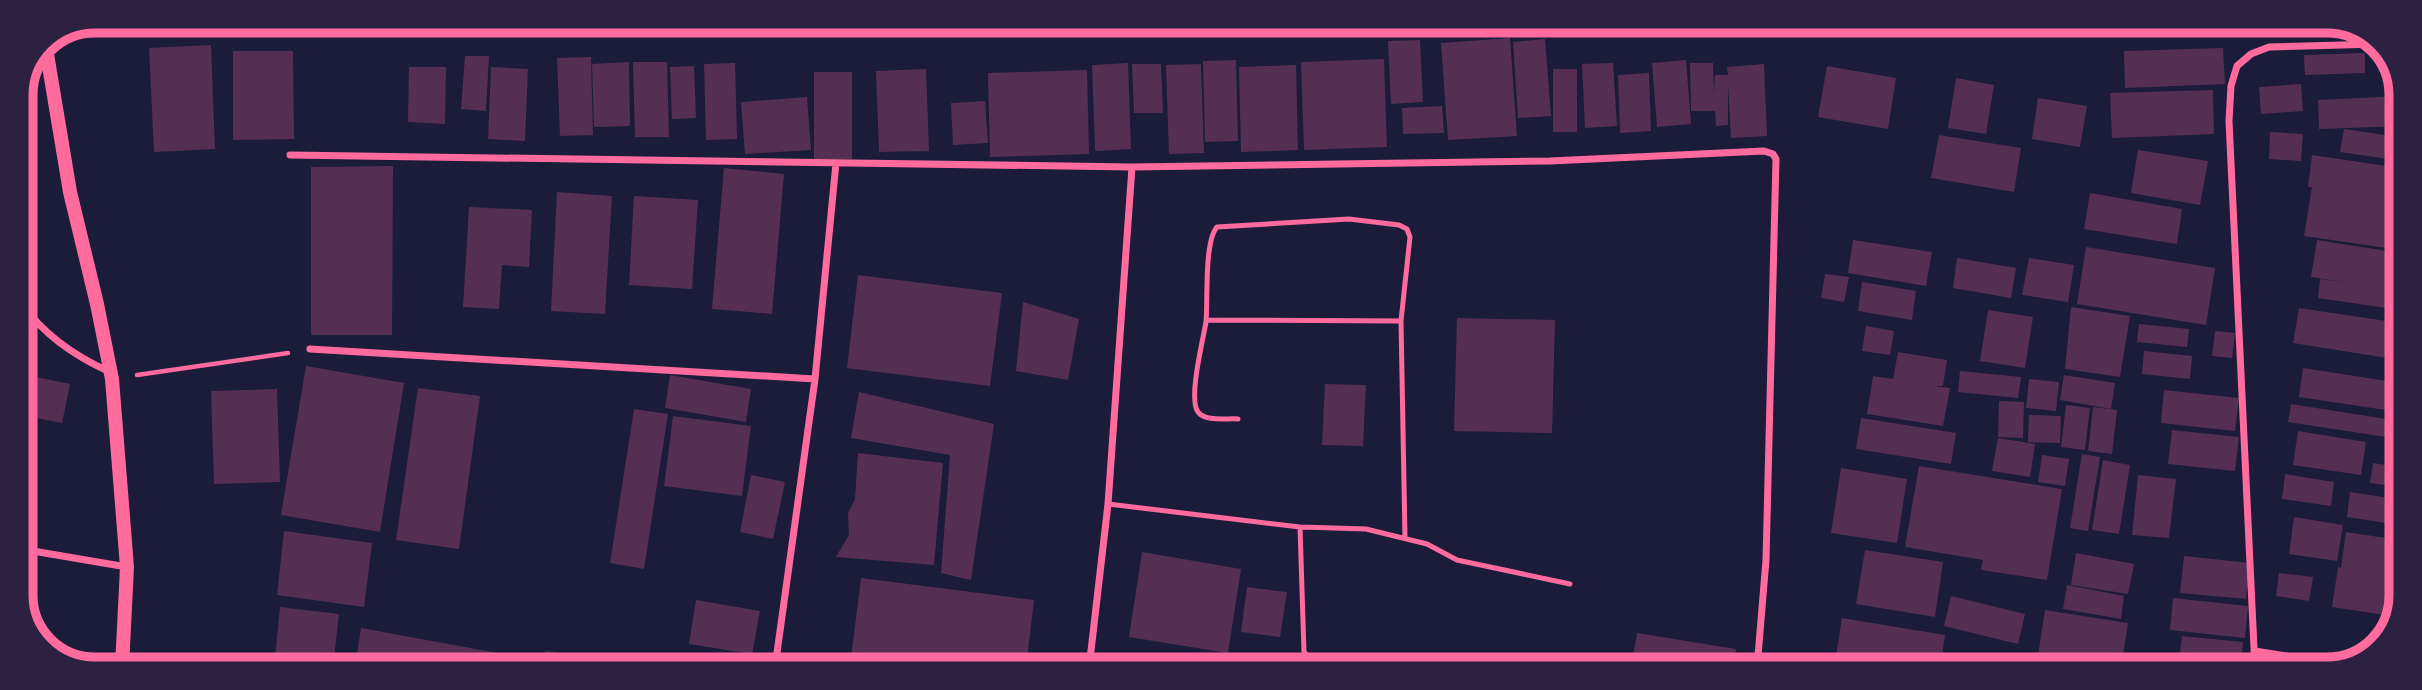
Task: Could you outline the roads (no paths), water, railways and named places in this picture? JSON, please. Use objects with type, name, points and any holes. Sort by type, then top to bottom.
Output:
[{"type":"main road","points":[[48,57],[70,192],[111,375],[127,567],[122,657]]},
{"type":"street","points":[[2255,657],[2229,121],[2231,86],[2237,66],[2251,54],[2269,47],[2362,44]]},
{"type":"street","points":[[290,155],[1132,167],[1550,161],[1765,151],[1773,154],[1776,159],[1766,559],[1758,657]]},
{"type":"street","points":[[776,657],[815,379],[836,163]]},
{"type":"street","points":[[1090,657],[1108,504],[1132,167]]},
{"type":"street","points":[[33,320],[66,349],[111,375]]},
{"type":"street","points":[[310,349],[815,379]]},
{"type":"street","points":[[33,551],[127,567]]},
{"type":"lane","points":[[1238,419],[1204,418],[1196,410],[1194,397],[1206,320],[1210,246],[1217,227],[1349,219],[1399,225],[1406,229],[1410,237],[1401,321],[1405,538]]},
{"type":"lane","points":[[1206,320],[1401,321]]},
{"type":"lane","points":[[1108,504],[1300,527],[1366,529],[1427,544],[1457,560],[1570,584]]},
{"type":"lane","points":[[1300,527],[1304,652],[1310,657]]},
{"type":"lane","points":[[2255,649],[2301,657]]}]
